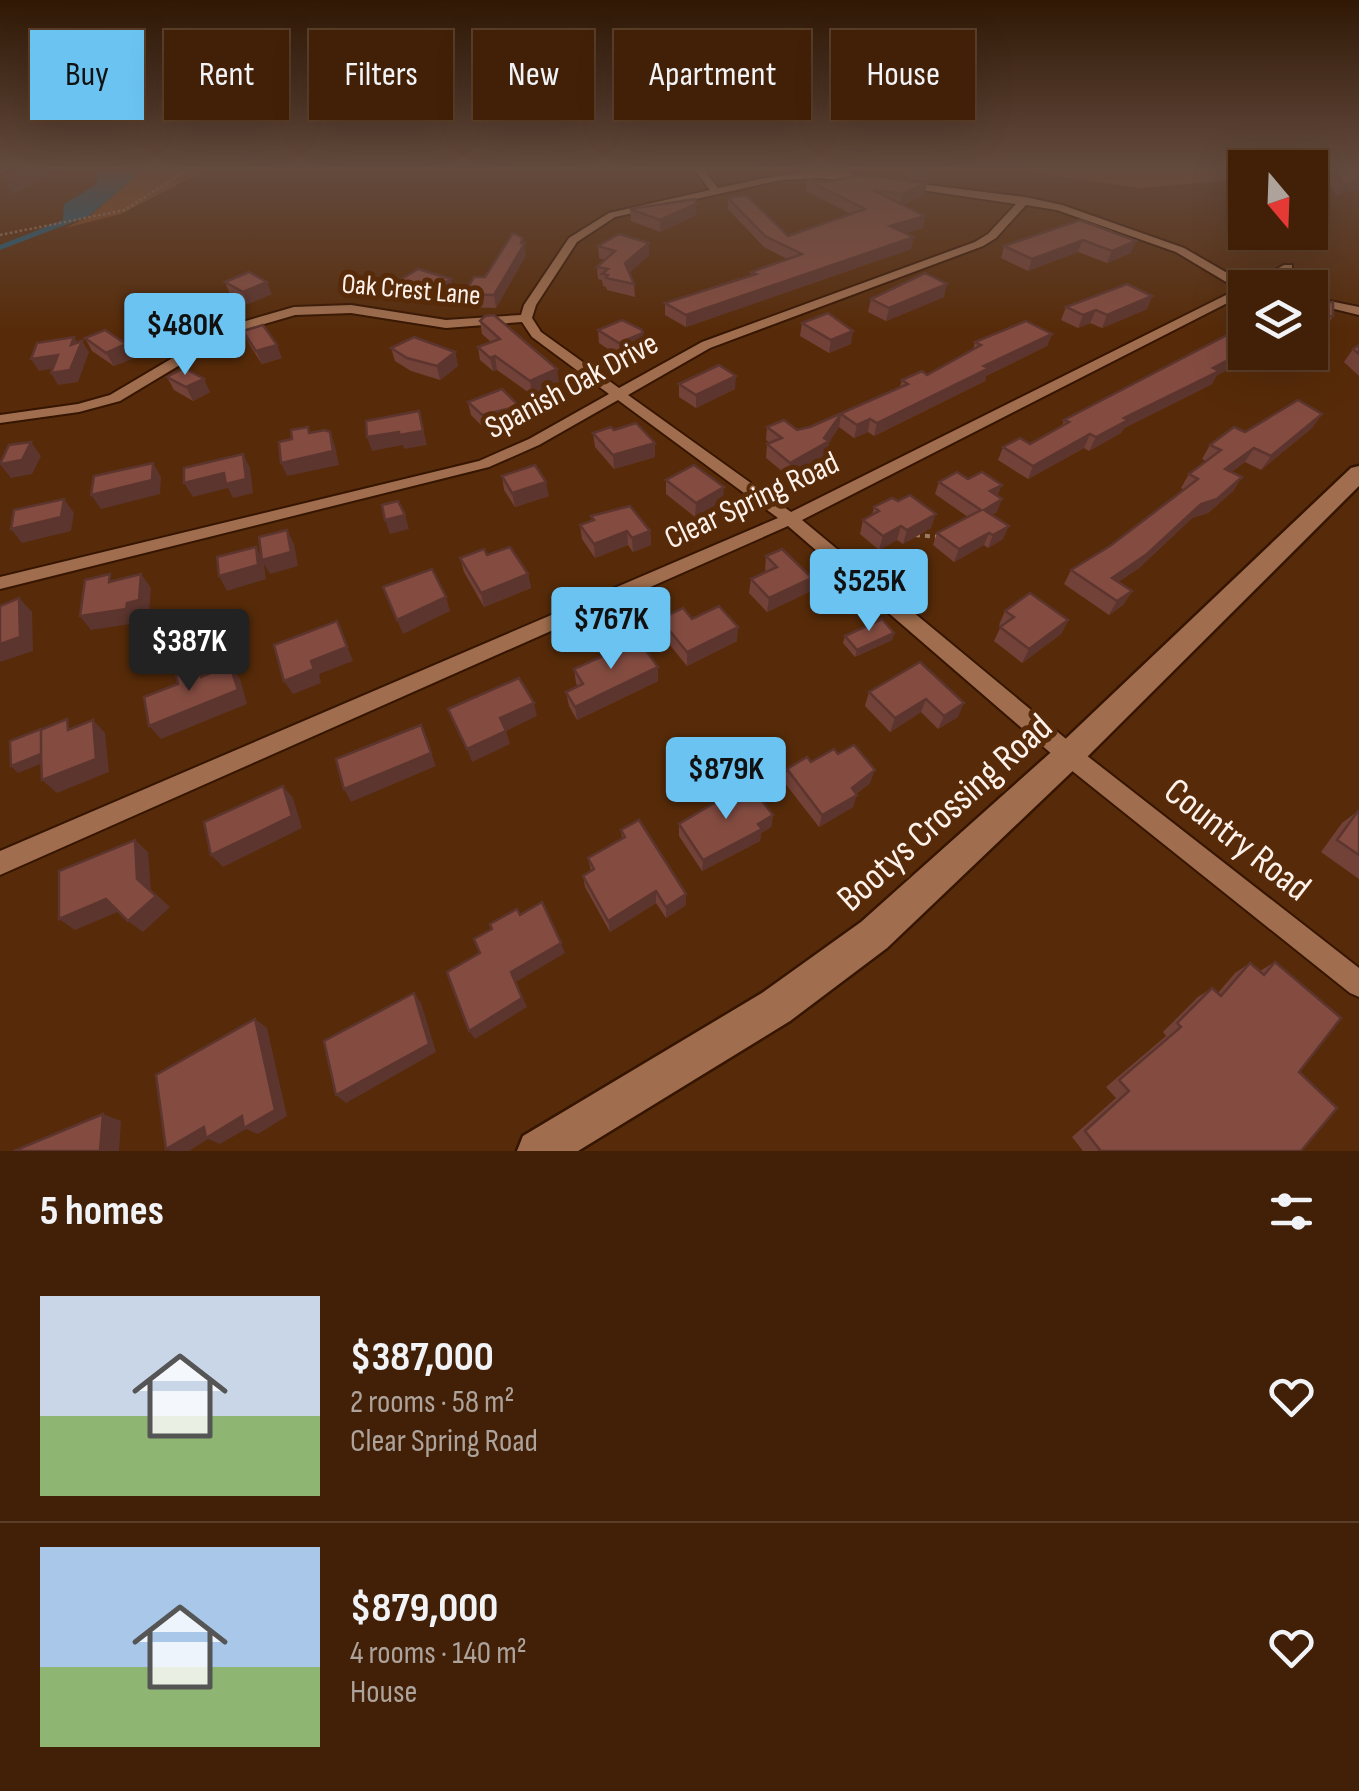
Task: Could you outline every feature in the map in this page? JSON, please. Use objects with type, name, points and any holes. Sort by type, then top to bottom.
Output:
[{"type":"street","name":"Oak Crest Lane","points":[[0,419],[80,408],[115,398],[229,330],[294,311],[352,309],[446,324],[526,318],[530,305],[573,240],[596,224]]},
{"type":"street","name":"Spanish Oak Drive","points":[[0,583],[484,464],[534,442],[742,330],[978,244],[1003,224]]},
{"type":"street","name":"Oak Crest Lane","points":[[1101,224],[1160,242],[1228,276]]},
{"type":"street","name":"Clear Spring Road","points":[[1283,270],[1288,267]]},
{"type":"street","name":"Clear Spring Road","points":[[0,863],[790,519],[1228,300]]},
{"type":"street","points":[[1328,304],[1359,311]]},
{"type":"street","name":"Country Road","points":[[526,318],[536,334],[790,519],[1069,755],[1359,984]]},
{"type":"street","name":"Bootys Crossing Road","points":[[538,1151],[776,1007],[859,946],[1069,755],[1359,474]]},
{"type":"path","points":[[0,234],[65,224]]},
{"type":"path","points":[[907,534],[944,540]]},
{"type":"water","points":[[54,224],[69,224],[0,250],[0,245]]},
{"type":"building","points":[[753,224],[775,224],[788,236],[823,224],[898,224],[890,226],[914,237],[686,315],[665,303],[756,274],[751,272],[802,254],[765,236]]},
{"type":"building","points":[[1069,224],[1090,224],[1136,241],[1112,251],[1083,240],[1032,259],[1004,246]]},
{"type":"building","points":[[513,233],[525,243],[494,295],[464,294],[474,277],[485,277]]},
{"type":"building","points":[[619,234],[649,243],[625,263],[634,284],[606,278],[608,275],[602,274],[608,269],[597,267],[615,251],[598,246]]},
{"type":"building","points":[[418,269],[451,279],[431,291],[397,282]]},
{"type":"building","points":[[249,272],[267,282],[243,292],[225,282]]},
{"type":"building","points":[[925,273],[947,284],[889,308],[871,299]]},
{"type":"building","points":[[1127,284],[1152,296],[1107,315],[1096,310],[1083,315],[1066,307]]},
{"type":"building","points":[[1328,302],[1333,302],[1333,316],[1328,316]]},
{"type":"building","points":[[828,313],[853,331],[831,340],[802,323]]},
{"type":"building","points":[[494,315],[557,369],[530,381],[495,356],[490,358],[478,347],[500,339],[480,321]]},
{"type":"building","points":[[622,320],[643,333],[619,343],[598,330]]},
{"type":"building","points":[[1026,321],[1052,334],[877,423],[870,419],[857,425],[841,414],[824,438],[829,441],[790,463],[767,444],[782,438],[767,427],[784,420],[797,430],[810,427],[908,384],[902,380],[922,371],[927,375],[981,345],[975,342]]},
{"type":"building","points":[[263,325],[277,345],[256,351],[243,331]]},
{"type":"building","points":[[105,330],[126,344],[106,353],[85,338]]},
{"type":"building","points":[[1228,335],[1228,360],[1213,368],[1219,371],[1124,418],[1128,420],[1096,437],[1090,434],[1033,466],[1003,447],[1020,438],[1030,444],[1069,422],[1064,420]]},
{"type":"building","points":[[74,337],[71,345],[82,341],[70,370],[51,373],[58,355],[31,359],[37,343]]},
{"type":"building","points":[[414,337],[455,352],[437,366],[407,358],[391,348]]},
{"type":"building","points":[[719,365],[736,376],[696,395],[679,384]]},
{"type":"building","points":[[184,368],[204,379],[186,387],[167,377]]},
{"type":"building","points":[[502,389],[519,406],[482,415],[468,402]]},
{"type":"building","points":[[1298,400],[1322,414],[1271,456],[1254,448],[1225,469],[1242,477],[1217,499],[1201,504],[1147,554],[1112,578],[1132,591],[1117,601],[1071,570],[1110,546],[1198,479],[1189,474],[1221,450],[1210,445],[1234,427],[1245,432]]},
{"type":"building","points":[[419,411],[423,431],[367,437],[366,421]]},
{"type":"building","points":[[636,423],[655,443],[613,455],[593,433],[611,427],[614,430]]},
{"type":"building","points":[[308,427],[309,433],[330,432],[333,451],[281,463],[279,442],[292,439],[291,430]]},
{"type":"building","points":[[31,442],[22,460],[0,464],[9,445]]},
{"type":"building","points":[[243,454],[246,479],[226,484],[224,473],[184,483],[184,468]]},
{"type":"building","points":[[153,463],[152,480],[91,495],[94,476]]},
{"type":"building","points":[[535,465],[546,482],[512,493],[502,476]]},
{"type":"building","points":[[694,465],[724,487],[696,503],[666,480]]},
{"type":"building","points":[[957,472],[968,479],[982,472],[1002,485],[990,491],[1002,499],[984,510],[1009,526],[959,549],[937,533],[981,510],[939,482]]},
{"type":"building","points":[[910,495],[936,514],[907,530],[901,526],[883,536],[863,520],[879,511],[874,507]]},
{"type":"building","points":[[64,499],[61,517],[11,529],[14,510]]},
{"type":"building","points":[[398,501],[405,515],[385,520],[382,505]]},
{"type":"building","points":[[630,506],[650,531],[632,538],[627,531],[594,544],[580,525],[594,520],[591,516]]},
{"type":"building","points":[[287,530],[291,552],[262,560],[259,537]]},
{"type":"building","points":[[256,547],[258,565],[219,576],[217,557]]},
{"type":"building","points":[[510,547],[528,574],[481,593],[460,558],[484,549],[487,555]]},
{"type":"building","points":[[782,549],[812,578],[769,598],[751,579],[777,567],[766,556]]},
{"type":"building","points":[[432,569],[446,597],[397,620],[383,587]]},
{"type":"building","points":[[110,574],[109,582],[141,574],[139,600],[127,603],[126,609],[80,616],[85,580]]},
{"type":"building","points":[[1030,593],[1068,620],[1029,649],[1000,627],[1014,617],[1005,611]]},
{"type":"building","points":[[19,598],[20,637],[0,644],[0,606]]},
{"type":"building","points":[[719,606],[738,627],[687,652],[660,619],[683,608],[692,619]]},
{"type":"building","points":[[882,619],[894,633],[857,650],[845,636]]},
{"type":"building","points":[[337,621],[347,647],[311,661],[314,669],[284,681],[274,645]]},
{"type":"building","points":[[638,640],[658,667],[575,707],[566,692],[583,684],[574,669]]},
{"type":"building","points":[[920,662],[964,703],[944,716],[926,699],[895,718],[869,692]]},
{"type":"building","points":[[230,665],[238,690],[149,726],[144,697],[178,684],[176,676],[199,667],[201,677]]},
{"type":"building","points":[[519,678],[534,703],[500,718],[506,731],[467,749],[448,709]]},
{"type":"building","points":[[67,719],[68,730],[93,720],[96,759],[42,780],[40,730]]},
{"type":"building","points":[[421,725],[431,753],[344,789],[336,759]]},
{"type":"building","points":[[41,729],[41,754],[11,766],[10,741]]},
{"type":"building","points":[[854,745],[875,770],[852,788],[857,795],[822,815],[787,769],[807,757],[811,762],[834,749],[838,754]]},
{"type":"building","points":[[748,783],[773,815],[758,824],[762,829],[703,860],[679,824]]},
{"type":"building","points":[[283,786],[292,816],[211,855],[204,822]]},
{"type":"building","points":[[1359,811],[1359,855],[1337,840]]},
{"type":"building","points":[[639,820],[686,894],[666,907],[656,891],[608,921],[583,876],[594,869],[588,858],[625,837],[621,830]]},
{"type":"building","points":[[135,840],[137,879],[156,896],[128,921],[106,899],[59,919],[59,871]]},
{"type":"building","points":[[542,902],[561,943],[511,972],[522,998],[469,1031],[447,972],[480,953],[474,939],[492,929],[490,924],[517,909],[520,915]]},
{"type":"building","points":[[1275,962],[1341,1018],[1299,1072],[1337,1108],[1301,1151],[1098,1151],[1085,1131],[1129,1091],[1119,1080],[1181,1027],[1177,1023],[1212,988],[1221,996],[1250,963],[1264,975]]},
{"type":"building","points":[[414,993],[429,1044],[336,1095],[324,1041]]},
{"type":"building","points":[[255,1019],[275,1110],[244,1128],[242,1116],[206,1138],[204,1127],[166,1149],[156,1075]]},
{"type":"building","points":[[103,1114],[100,1151],[14,1151]]}]
